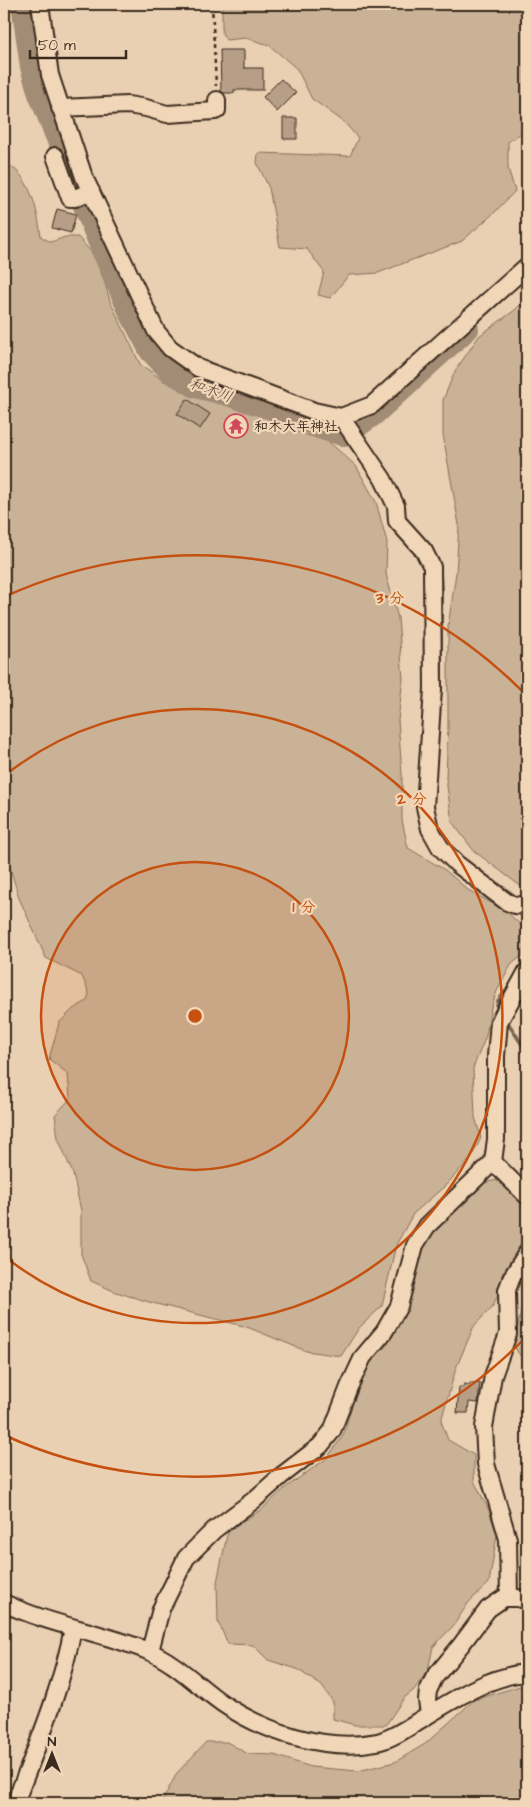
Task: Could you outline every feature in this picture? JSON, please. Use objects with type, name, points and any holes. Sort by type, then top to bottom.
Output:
[{"type":"street","points":[[40,4],[50,75],[84,177],[85,194],[156,331],[170,348],[198,368],[343,420],[383,478],[397,513],[424,552],[434,574],[433,688],[425,807],[430,829],[440,847],[457,864],[507,902],[522,906]]},
{"type":"street","points":[[60,108],[128,105],[167,114],[183,114],[215,111],[217,110],[216,100]]},
{"type":"street","points":[[55,156],[70,198],[85,194]]},
{"type":"street","points":[[343,420],[372,405],[527,266]]},
{"type":"street","points":[[150,1651],[161,1609],[186,1558],[214,1530],[320,1446],[332,1431],[363,1356],[384,1332],[398,1306],[415,1245],[427,1226],[493,1162],[496,1139],[496,1056],[502,1015],[527,971]]},
{"type":"street","points":[[493,1162],[527,1196]]},
{"type":"street","points":[[509,1597],[508,1540],[486,1464],[484,1427],[493,1376],[508,1334],[507,1290],[527,1253]]},
{"type":"street","points":[[429,1714],[428,1691],[434,1678],[488,1609],[500,1600],[509,1597],[527,1602]]},
{"type":"street","points":[[4,1603],[20,1611],[150,1651],[248,1720],[298,1738],[354,1745],[378,1742],[397,1734],[486,1683],[506,1676],[527,1673]]},
{"type":"street","points":[[15,1803],[67,1658],[73,1628]]},
{"type":"path","points":[[212,4],[216,100]]},
{"type":"shaded area","points":[[222,4],[527,4],[527,129],[508,142],[508,168],[515,191],[494,213],[462,241],[378,273],[349,275],[330,298],[318,295],[324,272],[307,249],[280,247],[269,188],[257,163],[258,153],[350,156],[358,138],[344,122],[312,99],[297,69],[269,45],[246,38],[226,40],[222,33]]},
{"type":"shaded area","points":[[4,163],[20,175],[31,194],[38,216],[41,237],[51,242],[65,237],[78,237],[98,260],[110,301],[140,364],[164,381],[190,394],[253,411],[292,430],[329,442],[356,466],[376,502],[387,542],[386,574],[398,618],[403,679],[398,720],[402,774],[402,820],[408,848],[445,870],[468,890],[506,911],[527,931],[526,952],[511,965],[497,991],[491,1008],[486,1036],[473,1068],[475,1117],[481,1138],[471,1158],[447,1184],[413,1214],[396,1245],[382,1306],[359,1328],[341,1356],[306,1351],[247,1327],[116,1292],[91,1281],[81,1254],[81,1211],[73,1174],[58,1138],[55,1115],[70,1099],[68,1074],[49,1059],[59,1023],[73,1009],[87,1001],[89,993],[82,976],[46,958],[19,898],[10,867],[4,860]]},
{"type":"shaded area","points":[[527,298],[527,891],[474,851],[452,822],[446,778],[448,626],[456,573],[459,525],[443,435],[443,400],[455,371],[479,336],[515,310]]},
{"type":"shaded area","points":[[499,1180],[506,1183],[522,1200],[527,1212],[527,1234],[502,1274],[500,1290],[493,1306],[474,1326],[456,1368],[441,1421],[448,1440],[474,1455],[474,1481],[489,1510],[497,1535],[489,1583],[469,1602],[453,1626],[433,1647],[428,1670],[414,1690],[404,1698],[386,1725],[355,1725],[333,1719],[333,1702],[322,1686],[297,1669],[268,1660],[253,1645],[228,1644],[218,1622],[217,1582],[227,1535],[230,1529],[261,1510],[285,1488],[326,1459],[343,1436],[359,1380],[370,1361],[387,1345],[406,1307],[411,1294],[417,1258],[431,1232],[472,1188]]},
{"type":"shaded area","points":[[527,1278],[527,1360],[521,1357],[514,1346],[522,1305],[521,1285]]},
{"type":"shaded area","points":[[527,1685],[527,1803],[161,1803],[177,1773],[206,1742],[227,1742],[248,1754],[274,1755],[311,1767],[358,1771],[395,1762],[425,1744],[474,1700]]},
{"type":"building","points":[[220,50],[244,50],[244,68],[263,68],[263,90],[234,90],[234,93],[224,93],[221,91]]},
{"type":"building","points":[[281,79],[296,93],[277,112],[263,97]]},
{"type":"building","points":[[283,118],[297,118],[297,139],[283,139]]},
{"type":"building","points":[[57,209],[76,214],[71,233],[52,228]]},
{"type":"building","points":[[187,399],[210,414],[200,429],[177,414]]},
{"type":"building","name":"和木大年神社","points":[[236,413],[247,418],[239,434],[229,429]]},
{"type":"building","points":[[470,1383],[480,1383],[478,1403],[469,1402],[468,1413],[457,1413],[459,1387],[463,1387],[464,1384],[470,1385]]},
{"type":"waterway","name":"和木川","points":[[22,4],[31,67],[39,94],[99,243],[130,313],[150,351],[168,370],[195,387],[275,410],[344,436],[374,415],[468,329]]},
{"type":"waterway","points":[[344,436],[370,473]]},
{"type":"waterway","points":[[440,574],[441,675]]},
{"type":"waterway","points":[[493,881],[513,895],[516,900]]},
{"type":"waterway","points":[[523,967],[527,955]]},
{"type":"waterway","points":[[500,1010],[497,1007],[498,1001],[511,985]]},
{"type":"waterway","points":[[506,1020],[527,1052]]},
{"type":"place","name":"和木大年神社","points":[[236,426]]}]
